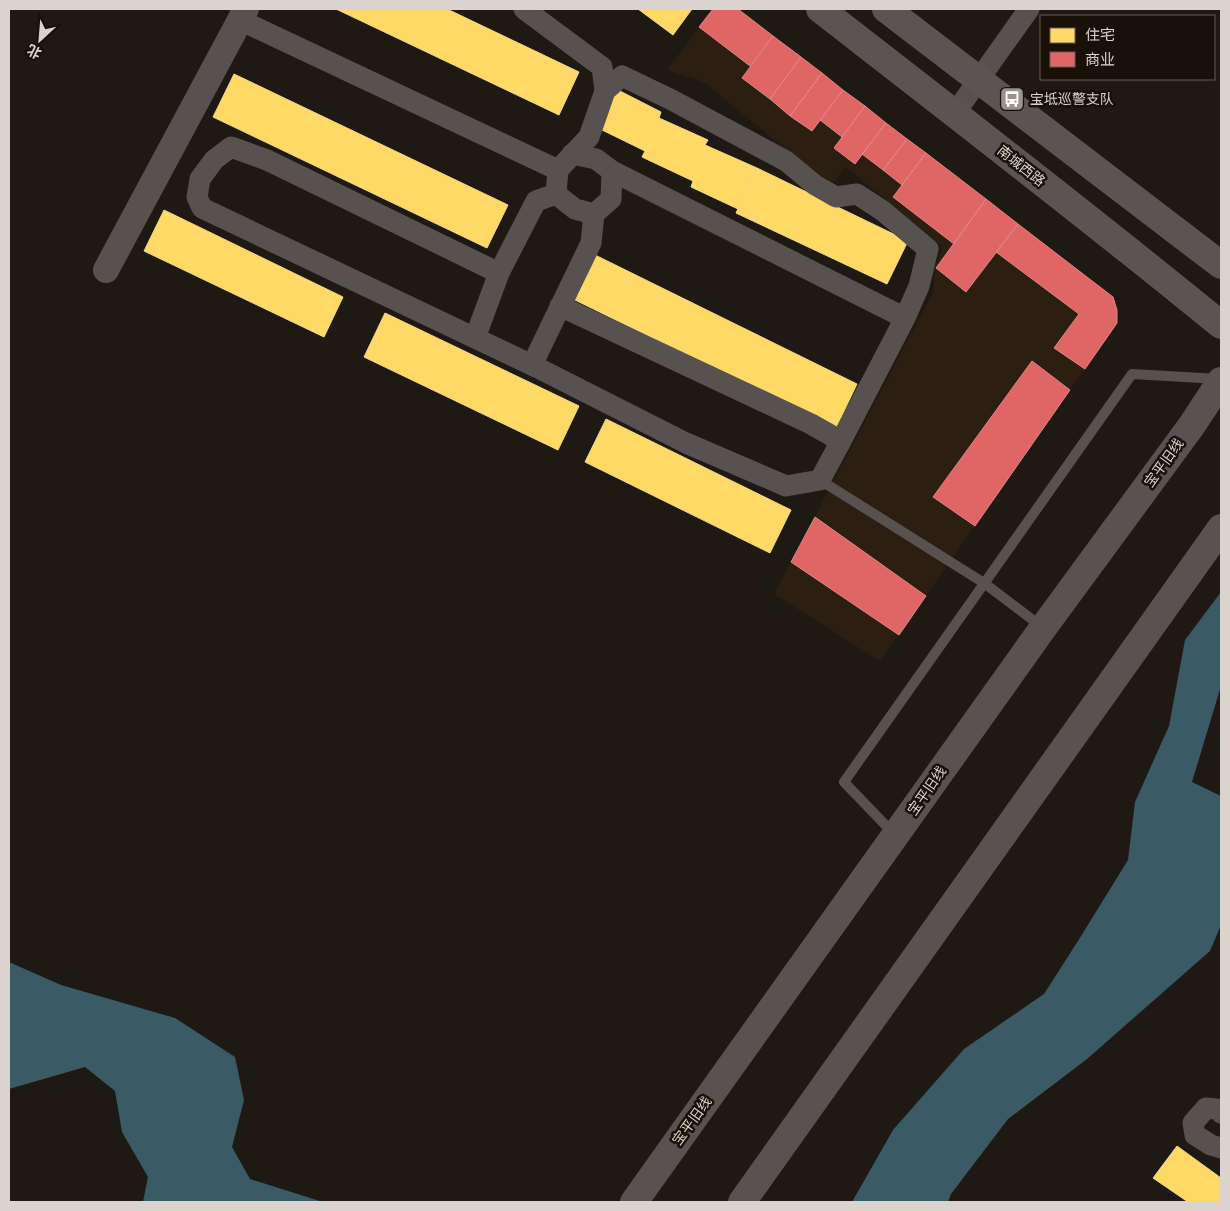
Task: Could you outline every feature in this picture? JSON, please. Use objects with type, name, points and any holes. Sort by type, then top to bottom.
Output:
[{"type":"main road","name":"南城西路","points":[[820,9],[1167,280],[1221,325]]},
{"type":"main road","points":[[886,9],[979,78],[1221,265]]},
{"type":"main road","name":"宝平旧线","points":[[634,1202],[1043,628],[1192,425],[1221,380]]},
{"type":"main road","points":[[742,1202],[1221,528]]},
{"type":"street","points":[[524,9],[602,67],[605,91],[589,137],[558,170],[556,194]]},
{"type":"street","points":[[955,113],[1029,9]]},
{"type":"street","points":[[106,270],[243,14],[558,170]]},
{"type":"street","points":[[500,273],[267,160],[231,147],[214,160],[200,179],[197,197],[202,208],[475,338],[686,443],[786,486],[820,480],[905,318],[919,286],[928,249],[883,211],[857,194],[836,197],[815,185],[786,161],[670,99],[622,76],[605,91]]},
{"type":"street","points":[[572,154],[596,159],[612,171],[905,318]]},
{"type":"street","points":[[532,366],[591,243],[594,214],[611,199],[612,171]]},
{"type":"street","points":[[556,194],[575,209],[594,214]]},
{"type":"street","points":[[475,338],[500,273],[536,201],[556,194]]},
{"type":"street","points":[[560,306],[811,424],[841,441]]},
{"type":"street","points":[[1221,1113],[1217,1109],[1206,1108],[1193,1122],[1195,1135],[1211,1145],[1221,1148]]},
{"type":"lane","points":[[896,836],[844,782],[1132,374],[1221,380]]},
{"type":"lane","points":[[820,480],[984,583],[1043,628]]},
{"type":"shaded area","points":[[713,9],[738,9],[1113,297],[1117,310],[1117,323],[880,661],[774,594],[933,292],[935,266],[943,247],[846,167],[830,186],[704,82],[667,70]]},
{"type":"water","points":[[1221,592],[1221,686],[1192,782],[1221,796],[1221,925],[1210,951],[1087,1059],[1008,1119],[951,1194],[948,1202],[852,1202],[893,1130],[964,1049],[1044,994],[1128,860],[1135,802],[1169,726],[1185,640]]},
{"type":"water","points":[[9,962],[61,985],[175,1018],[235,1057],[244,1100],[232,1147],[250,1179],[323,1202],[143,1202],[148,1177],[122,1132],[115,1091],[85,1067],[9,1089]]},
{"type":"building: 住宅","points":[[336,9],[447,9],[579,72],[559,115]]},
{"type":"building: 住宅","points":[[638,9],[692,9],[673,35]]},
{"type":"building: 住宅","points":[[234,74],[508,205],[487,248],[213,117]]},
{"type":"building: 住宅","points":[[616,89],[661,112],[659,118],[708,140],[705,145],[757,168],[738,209],[691,187],[693,181],[642,157],[645,151],[598,128]]},
{"type":"building: 住宅","points":[[757,168],[908,241],[887,284],[736,213]]},
{"type":"building: 住宅","points":[[164,210],[343,297],[324,337],[144,251]]},
{"type":"building: 住宅","points":[[593,254],[857,384],[836,428],[571,298]]},
{"type":"building: 住宅","points":[[385,313],[579,406],[558,450],[364,357]]},
{"type":"building: 住宅","points":[[606,419],[791,510],[770,553],[585,462]]},
{"type":"building: 住宅","points":[[1177,1146],[1221,1178],[1221,1202],[1188,1202],[1153,1178]]},
{"type":"building: 商业","points":[[713,9],[738,9],[773,36],[750,66],[699,27]]},
{"type":"building: 商业","points":[[773,36],[801,57],[770,99],[742,78]]},
{"type":"building: 商业","points":[[801,57],[822,73],[790,116],[770,99]]},
{"type":"building: 商业","points":[[822,73],[843,90],[812,131],[790,116]]},
{"type":"building: 商业","points":[[843,90],[865,106],[842,137],[820,120]]},
{"type":"building: 商业","points":[[865,106],[886,123],[855,164],[834,148]]},
{"type":"building: 商业","points":[[886,123],[907,139],[883,170],[862,154]]},
{"type":"building: 商业","points":[[907,139],[926,153],[902,185],[883,170]]},
{"type":"building: 商业","points":[[926,153],[986,199],[954,244],[893,197]]},
{"type":"building: 商业","points":[[986,199],[1018,224],[966,292],[936,268]]},
{"type":"building: 商业","points":[[1018,224],[1113,297],[1117,310],[1117,323],[1085,369],[1054,348],[1079,314],[996,252]]},
{"type":"building: 商业","points":[[1032,361],[1070,390],[975,526],[933,497]]},
{"type":"building: 商业","points":[[815,517],[926,596],[899,635],[791,562]]},
{"type":"place","name":"宝坻巡警支队","points":[[1012,99]]}]
